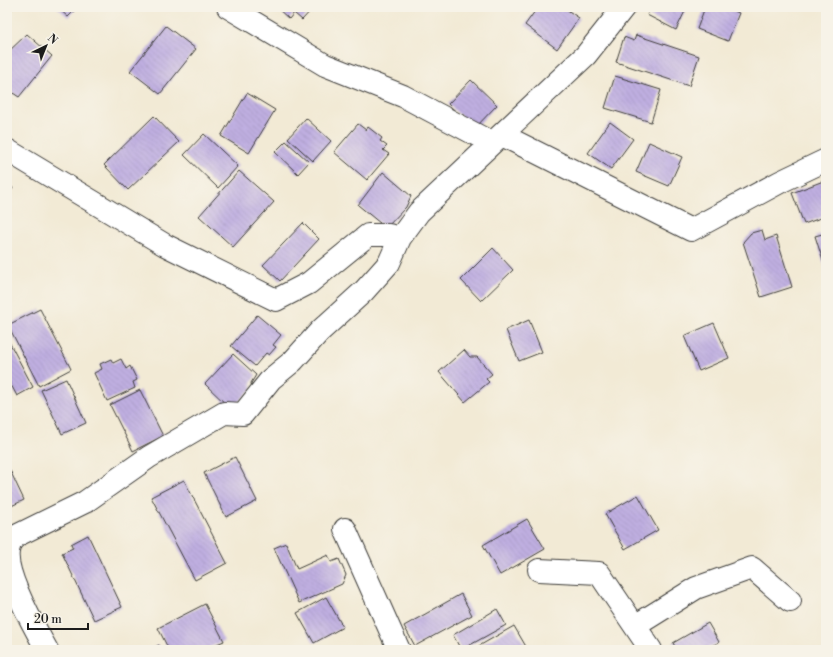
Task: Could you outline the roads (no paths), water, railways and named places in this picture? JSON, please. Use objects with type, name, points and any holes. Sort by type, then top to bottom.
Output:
[{"type":"street","points":[[228,7],[325,65],[403,96],[691,230],[780,182],[826,160]]},
{"type":"street","points":[[46,650],[14,586],[8,560],[8,547],[12,541],[18,535],[85,502],[149,457],[224,414],[243,414],[271,379],[293,361],[320,331],[364,291],[389,263],[400,238],[419,212],[586,55],[624,7]]},
{"type":"street","points":[[7,150],[165,245],[276,300],[309,283],[368,235],[389,235],[400,238]]},
{"type":"street","points":[[346,529],[399,650]]},
{"type":"street","points":[[635,626],[696,588],[752,568],[790,601]]},
{"type":"street","points":[[539,570],[599,572],[651,650]]}]
